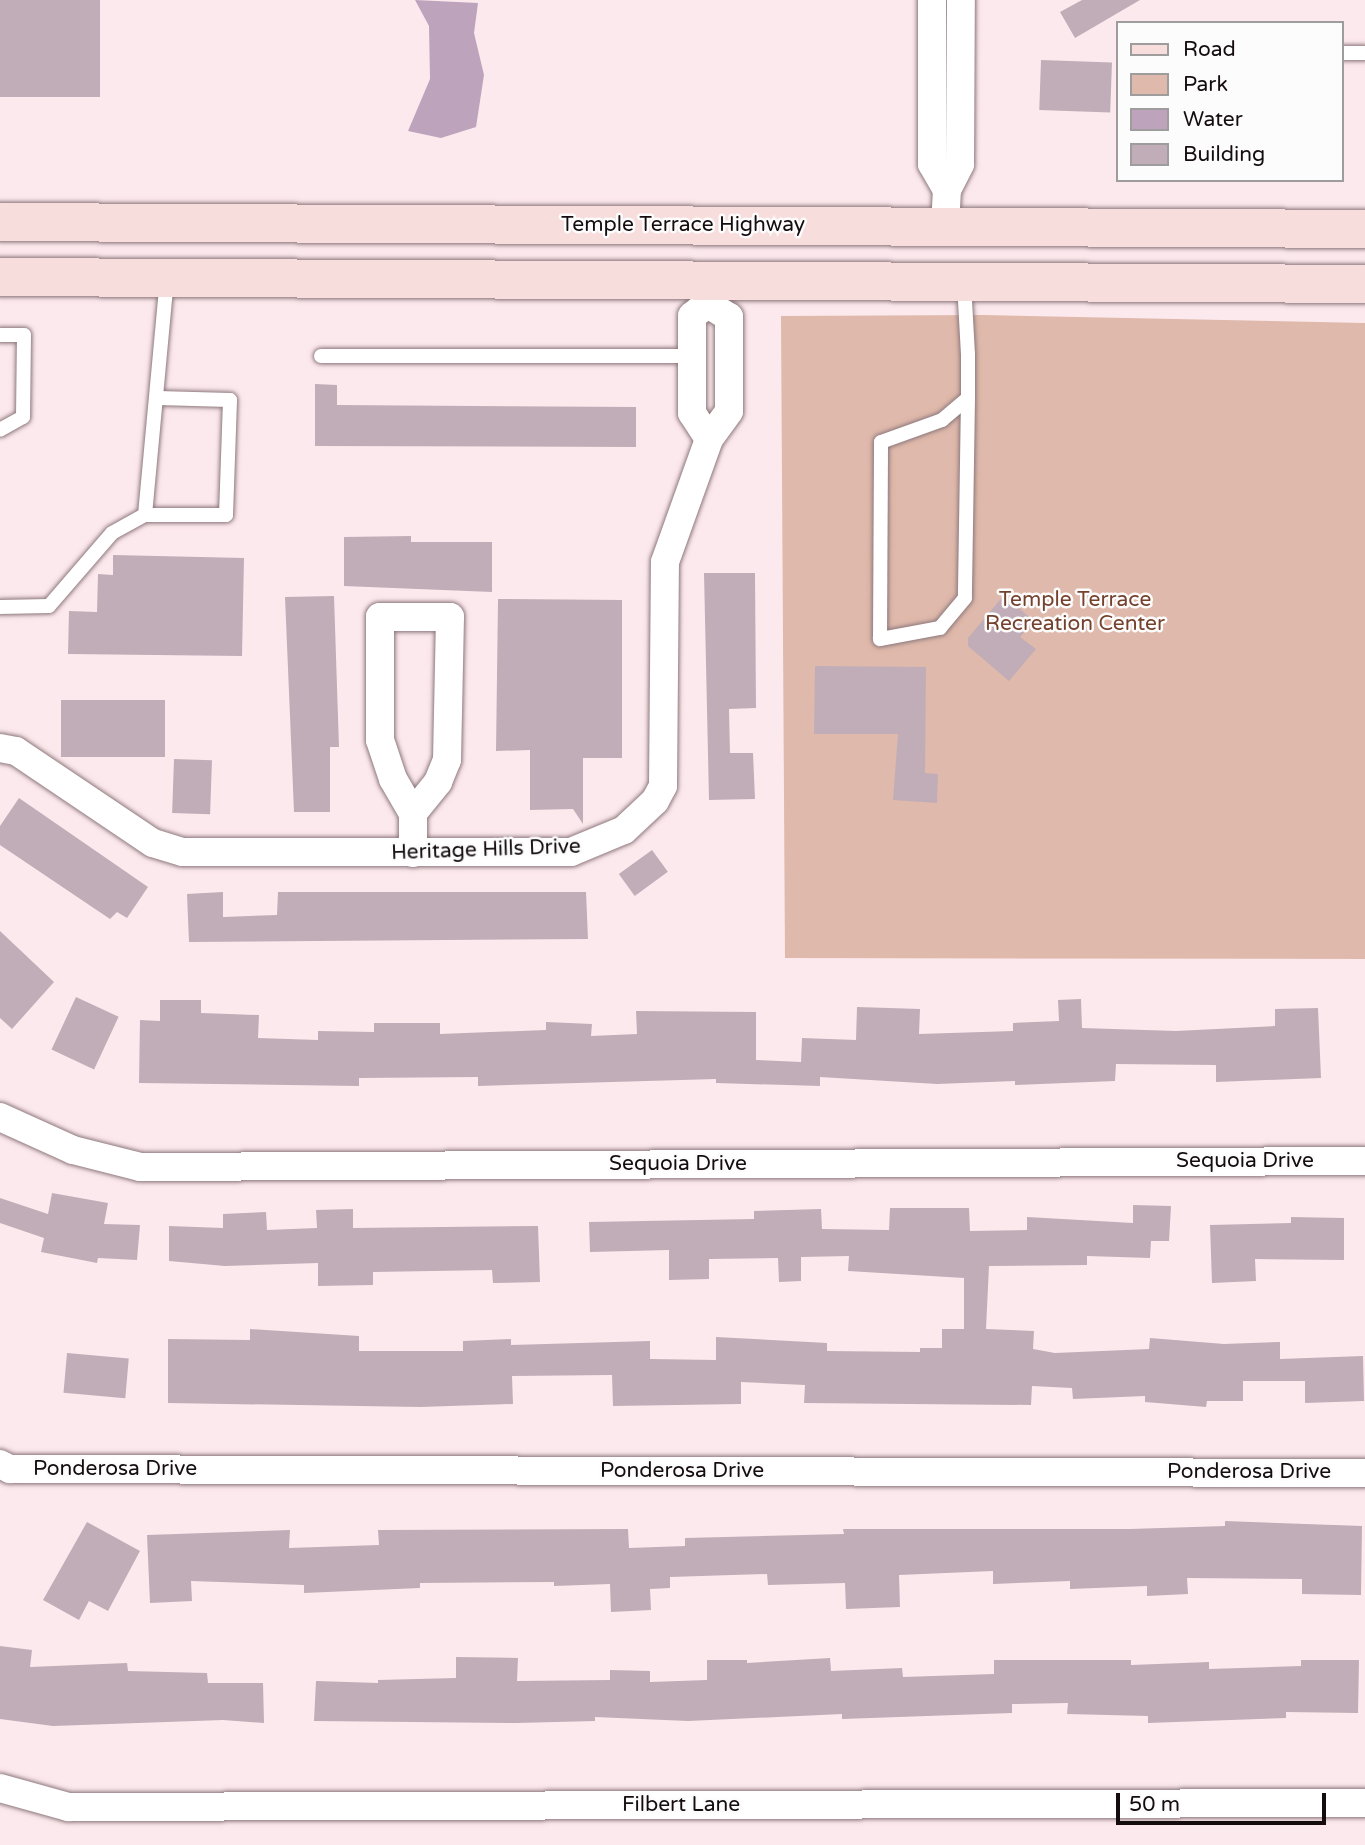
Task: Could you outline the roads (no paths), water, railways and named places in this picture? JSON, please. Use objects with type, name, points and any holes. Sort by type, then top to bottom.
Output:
[{"type":"main road","name":"Temple Terrace Highway","points":[[0,222],[1365,229]]},
{"type":"main road","points":[[706,293],[720,259],[908,256],[945,227]]},
{"type":"main road","points":[[0,277],[167,278],[706,293],[964,282],[1365,284]]},
{"type":"street","points":[[932,0],[932,164],[947,190]]},
{"type":"street","points":[[945,227],[947,190],[960,164],[961,0]]},
{"type":"street","points":[[706,293],[692,316],[692,413],[709,439]]},
{"type":"street","name":"Heritage Hills Drive","points":[[8,750],[167,849],[413,853],[588,848],[624,830],[654,801],[665,769],[665,562],[709,439],[729,411],[729,317],[706,293]]},
{"type":"street","points":[[413,813],[438,782],[447,760],[450,617],[380,617],[380,740],[393,779],[413,813],[413,853]]},
{"type":"street","name":"Sequoia Drive","points":[[0,1117],[73,1150],[140,1167],[1365,1161]]},
{"type":"street","name":"Ponderosa Drive","points":[[3,1475],[1365,1473]]},
{"type":"street","name":"Filbert Lane","points":[[0,1788],[68,1807],[1365,1803]]},
{"type":"lane","points":[[1344,53],[1365,53]]},
{"type":"lane","points":[[145,516],[167,278]]},
{"type":"lane","points":[[964,282],[968,398],[965,598],[940,628],[880,639],[881,442],[942,420],[968,398]]},
{"type":"lane","points":[[0,335],[24,335],[23,417],[0,430]]},
{"type":"lane","points":[[321,356],[692,356]]},
{"type":"lane","points":[[0,607],[49,606],[112,533],[145,516],[226,516],[230,400],[158,398]]},
{"type":"water","points":[[415,0],[478,3],[474,33],[484,75],[476,127],[441,138],[408,131],[430,79],[429,26]]},
{"type":"park label","name":"Temple Terrace Recreation Center","points":[[1075,612]]}]
